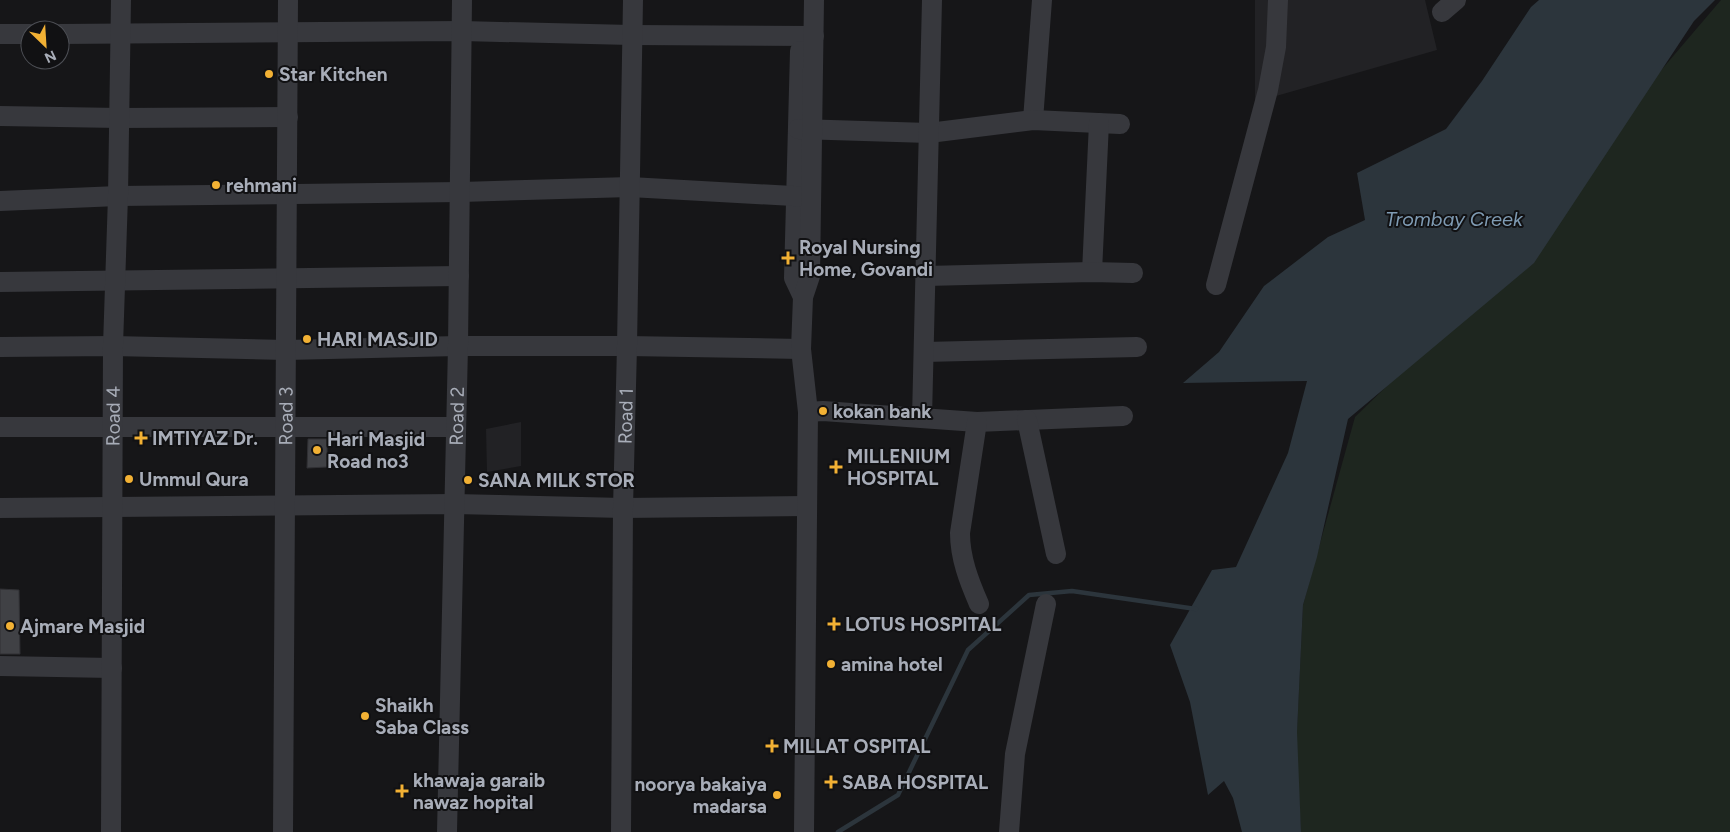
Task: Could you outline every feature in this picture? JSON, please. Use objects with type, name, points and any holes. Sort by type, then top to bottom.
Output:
[{"type":"street","name":"Road 4","points":[[111,832],[113,346],[118,196],[121,0]]},
{"type":"street","name":"Road 3","points":[[283,832],[288,0]]},
{"type":"street","name":"Road 2","points":[[447,832],[461,192],[462,0]]},
{"type":"street","name":"Road 1","points":[[621,832],[623,508],[633,0]]},
{"type":"street","points":[[801,0],[807,36]]},
{"type":"street","points":[[804,832],[808,412],[801,349],[803,297],[810,276],[804,197],[807,36],[814,0]]},
{"type":"street","points":[[922,418],[932,0]]},
{"type":"street","points":[[1033,120],[1042,0]]},
{"type":"street","points":[[1216,285],[1268,90],[1276,47],[1278,0]]},
{"type":"street","points":[[70,34],[462,31],[631,35],[807,36]]},
{"type":"street","points":[[0,34],[20,34]]},
{"type":"street","points":[[0,116],[288,118]]},
{"type":"street","points":[[805,129],[929,133],[1033,120],[1120,124]]},
{"type":"street","points":[[1092,272],[1098,124]]},
{"type":"street","points":[[0,201],[118,196],[461,192],[630,187],[804,197]]},
{"type":"street","points":[[926,276],[1092,272],[1133,274]]},
{"type":"street","points":[[0,282],[459,276]]},
{"type":"street","points":[[0,348],[113,346],[286,350],[458,346],[627,346],[801,349]]},
{"type":"street","points":[[924,352],[1137,347]]},
{"type":"street","points":[[808,412],[823,411],[976,422],[1123,416]]},
{"type":"street","points":[[1026,420],[1056,554]]},
{"type":"street","points":[[976,422],[960,543],[966,573],[978,604]]},
{"type":"street","points":[[0,427],[456,427]]},
{"type":"street","points":[[0,508],[455,504],[623,508],[806,506]]},
{"type":"street","points":[[1010,832],[1015,754],[1046,604]]},
{"type":"street","points":[[0,666],[112,668]]},
{"type":"shaded area","points":[[1255,0],[1425,0],[1437,50],[1255,102]]},
{"type":"shaded area","points":[[1721,0],[1730,0],[1730,832],[1301,832],[1296,749],[1303,605],[1355,417],[1526,251],[1646,88]]},
{"type":"shaded area","points":[[521,422],[521,466],[487,472],[486,429]]},
{"type":"water","name":"Trombay Creek","points":[[1539,0],[1715,0],[1694,21],[1534,263],[1348,419],[1317,557],[1303,605],[1297,732],[1301,832],[1242,832],[1233,798],[1224,781],[1208,795],[1190,702],[1170,645],[1212,570],[1236,567],[1288,453],[1307,381],[1183,383],[1219,352],[1264,286],[1328,237],[1365,220],[1357,173],[1446,129],[1482,81],[1531,7]]},
{"type":"building","name":"Hari Masjid Road no3","points":[[308,439],[327,439],[327,467],[307,468]]},
{"type":"building","name":"Ajmare Masjid","points":[[0,589],[19,590],[20,654],[0,654]]},
{"type":"waterway","points":[[838,832],[898,795],[968,650],[1029,595],[1072,591],[1196,609]]},
{"type":"place","name":"Star Kitchen","points":[[269,74]]},
{"type":"place","name":"rehmani","points":[[216,185]]},
{"type":"place","name":"Royal Nursing Home, Govandi","points":[[788,258]]},
{"type":"place","name":"HARI MASJID","points":[[307,339]]},
{"type":"place","name":"kokan bank","points":[[823,411]]},
{"type":"place","name":"IMTIYAZ Dr.","points":[[141,438]]},
{"type":"place","name":"Hari Masjid Road no3","points":[[317,450]]},
{"type":"place","name":"MILLENIUM HOSPITAL","points":[[836,467]]},
{"type":"place","name":"Ummul Qura","points":[[129,479]]},
{"type":"place","name":"SANA MILK STOR","points":[[468,480]]},
{"type":"place","name":"LOTUS HOSPITAL","points":[[834,624]]},
{"type":"place","name":"Ajmare Masjid","points":[[10,626]]},
{"type":"place","name":"amina hotel","points":[[831,664]]},
{"type":"place","name":"Shaikh Saba Class","points":[[365,716]]},
{"type":"place","name":"MILLAT OSPITAL","points":[[772,746]]},
{"type":"place","name":"SABA HOSPITAL","points":[[831,782]]},
{"type":"place","name":"khawaja garaib nawaz hopital","points":[[402,791]]},
{"type":"place","name":"noorya bakaiya madarsa","points":[[777,795]]}]
